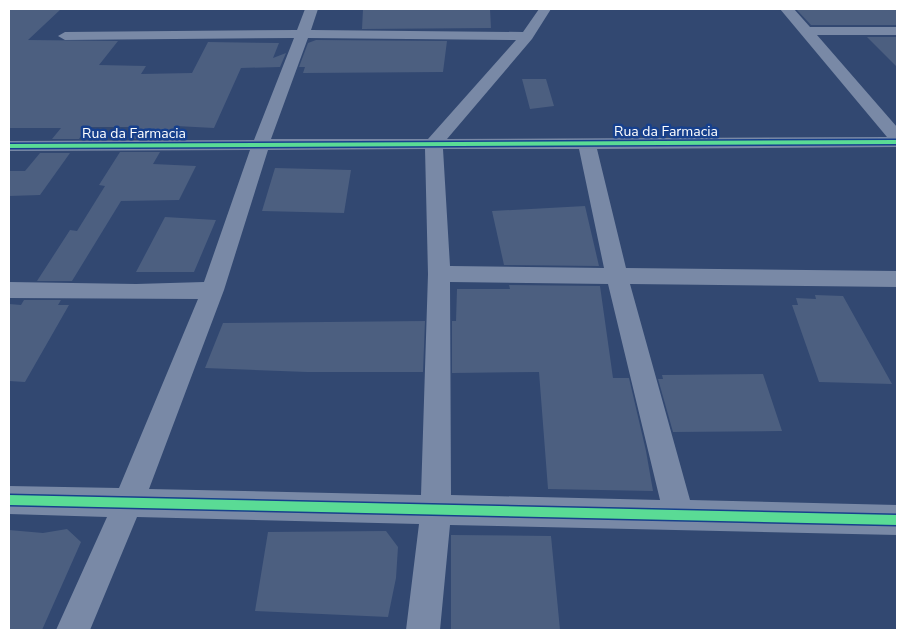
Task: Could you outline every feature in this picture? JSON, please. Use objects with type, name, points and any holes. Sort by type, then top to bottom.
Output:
[{"type":"street","points":[[74,630],[129,501],[213,290],[260,146],[311,9]]},
{"type":"street","points":[[423,630],[436,509],[440,274],[434,143],[527,36],[545,9]]},
{"type":"street","points":[[787,9],[897,137]]},
{"type":"street","points":[[806,31],[897,31]]},
{"type":"street","points":[[65,36],[303,34],[527,36]]},
{"type":"street","name":"Rua da Farmacia","points":[[9,146],[260,146],[434,143],[587,145],[897,142]]},
{"type":"street","points":[[587,145],[617,276],[679,514]]},
{"type":"street","points":[[440,274],[897,278]]},
{"type":"street","points":[[9,290],[57,289],[169,294],[213,290]]},
{"type":"street","points":[[9,500],[129,501],[897,520]]},
{"type":"building","points":[[9,9],[61,9],[28,40],[118,41],[99,65],[146,66],[141,74],[192,73],[208,42],[279,43],[273,58],[286,53],[280,67],[241,68],[214,128],[176,126],[168,138],[128,139],[135,127],[87,127],[79,139],[52,139],[61,128],[9,128]]},
{"type":"building","points":[[363,9],[490,9],[491,28],[362,29]]},
{"type":"building","points":[[796,9],[897,9],[897,25],[811,25]]},
{"type":"building","points":[[867,37],[897,37],[897,67]]},
{"type":"building","points":[[316,40],[447,41],[443,72],[303,73],[305,67],[299,67],[308,43]]},
{"type":"building","points":[[522,79],[546,79],[554,106],[530,109]]},
{"type":"building","points":[[120,152],[160,152],[153,164],[196,166],[179,200],[121,201],[72,281],[37,281],[70,230],[77,231],[105,186],[99,185]]},
{"type":"building","points":[[40,153],[70,153],[40,195],[9,196],[9,171],[25,171]]},
{"type":"building","points":[[275,168],[351,170],[344,213],[262,211]]},
{"type":"building","points":[[585,206],[599,266],[504,265],[492,211]]},
{"type":"building","points":[[165,217],[216,220],[194,272],[136,272]]},
{"type":"building","points":[[509,285],[600,286],[613,378],[629,378],[653,491],[548,489],[539,372],[452,373],[452,321],[456,321],[457,289],[510,289]]},
{"type":"building","points":[[815,295],[843,296],[892,384],[819,382],[792,305],[798,305],[796,298],[816,299]]},
{"type":"building","points":[[24,300],[61,300],[58,305],[69,305],[25,382],[9,381],[9,304],[21,305]]},
{"type":"building","points":[[425,321],[423,372],[307,372],[205,368],[223,323]]},
{"type":"building","points":[[763,374],[782,431],[673,432],[658,379],[663,379],[662,375]]},
{"type":"building","points":[[67,529],[81,542],[42,630],[9,630],[9,530],[43,533]]},
{"type":"building","points":[[386,531],[398,547],[396,578],[388,617],[255,611],[268,532]]},
{"type":"building","points":[[451,535],[551,536],[560,630],[451,630]]},
{"type":"cycle path","points":[[9,146],[897,142]]},
{"type":"cycle path","points":[[9,500],[897,520]]}]
